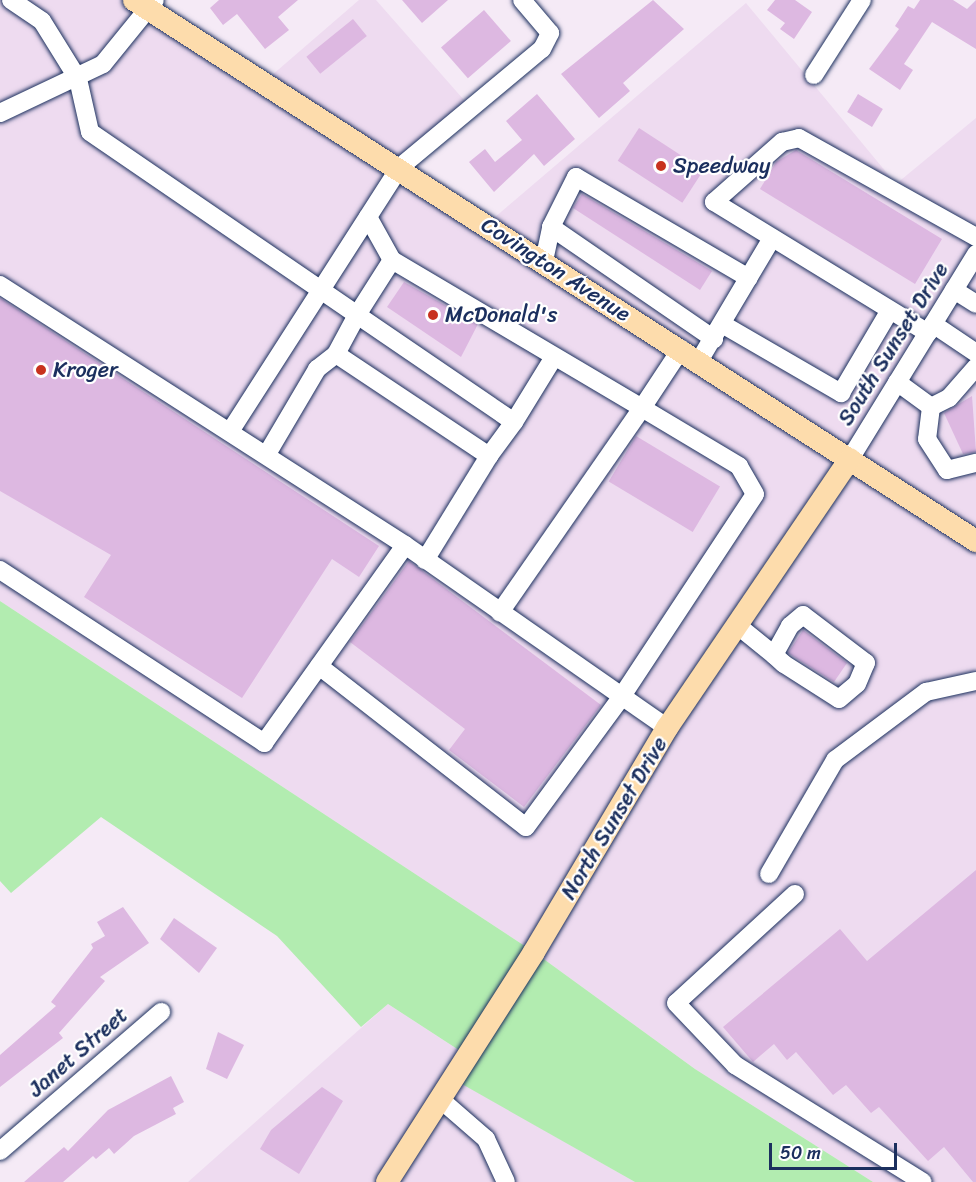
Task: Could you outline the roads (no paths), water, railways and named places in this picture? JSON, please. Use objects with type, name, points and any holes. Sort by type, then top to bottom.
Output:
[{"type":"main road","name":"Covington Avenue","points":[[145,3],[976,541]]},
{"type":"main road","name":"North Sunset Drive","points":[[387,1182],[453,1079],[667,728],[850,459]]},
{"type":"street","points":[[11,0],[42,21],[78,79],[90,132],[514,422]]},
{"type":"street","points":[[231,430],[399,168],[542,49],[550,33],[522,0]]},
{"type":"street","points":[[814,75],[862,0]]},
{"type":"street","points":[[0,113],[78,79],[123,46],[145,3]]},
{"type":"street","points":[[976,237],[799,138],[782,142],[714,202],[890,310],[976,353]]},
{"type":"street","points":[[544,261],[551,227],[576,177],[749,278]]},
{"type":"street","points":[[319,666],[526,827],[620,699],[755,494],[739,466],[392,260],[368,217]]},
{"type":"street","points":[[551,227],[718,332],[841,393],[890,310]]},
{"type":"street","points":[[500,612],[642,408],[690,355],[718,332],[772,238]]},
{"type":"street","name":"South Sunset Drive","points":[[850,459],[976,254]]},
{"type":"street","points":[[267,454],[317,369],[336,354],[357,315],[392,260]]},
{"type":"street","points":[[0,285],[231,430],[405,545],[620,699],[667,728]]},
{"type":"street","points":[[954,290],[976,304]]},
{"type":"street","points":[[336,354],[489,456]]},
{"type":"street","points":[[425,560],[554,357]]},
{"type":"street","points":[[976,367],[949,398],[931,407],[925,426],[936,457],[957,471],[976,464]]},
{"type":"street","points":[[897,382],[931,407]]},
{"type":"street","points":[[0,570],[264,743],[405,545]]},
{"type":"street","points":[[737,625],[774,655],[839,699],[857,684],[866,663],[803,615],[774,655]]},
{"type":"street","points":[[769,874],[835,760],[926,692],[976,681]]},
{"type":"street","points":[[795,894],[676,1003],[735,1065],[923,1182]]},
{"type":"street","name":"Janet Street","points":[[0,1152],[161,1012]]},
{"type":"street","points":[[440,1099],[486,1139],[506,1182]]},
{"type":"place","name":"Speedway","points":[[661,166]]},
{"type":"place","name":"McDonald's","points":[[433,315]]},
{"type":"place","name":"Kroger","points":[[41,370]]}]
